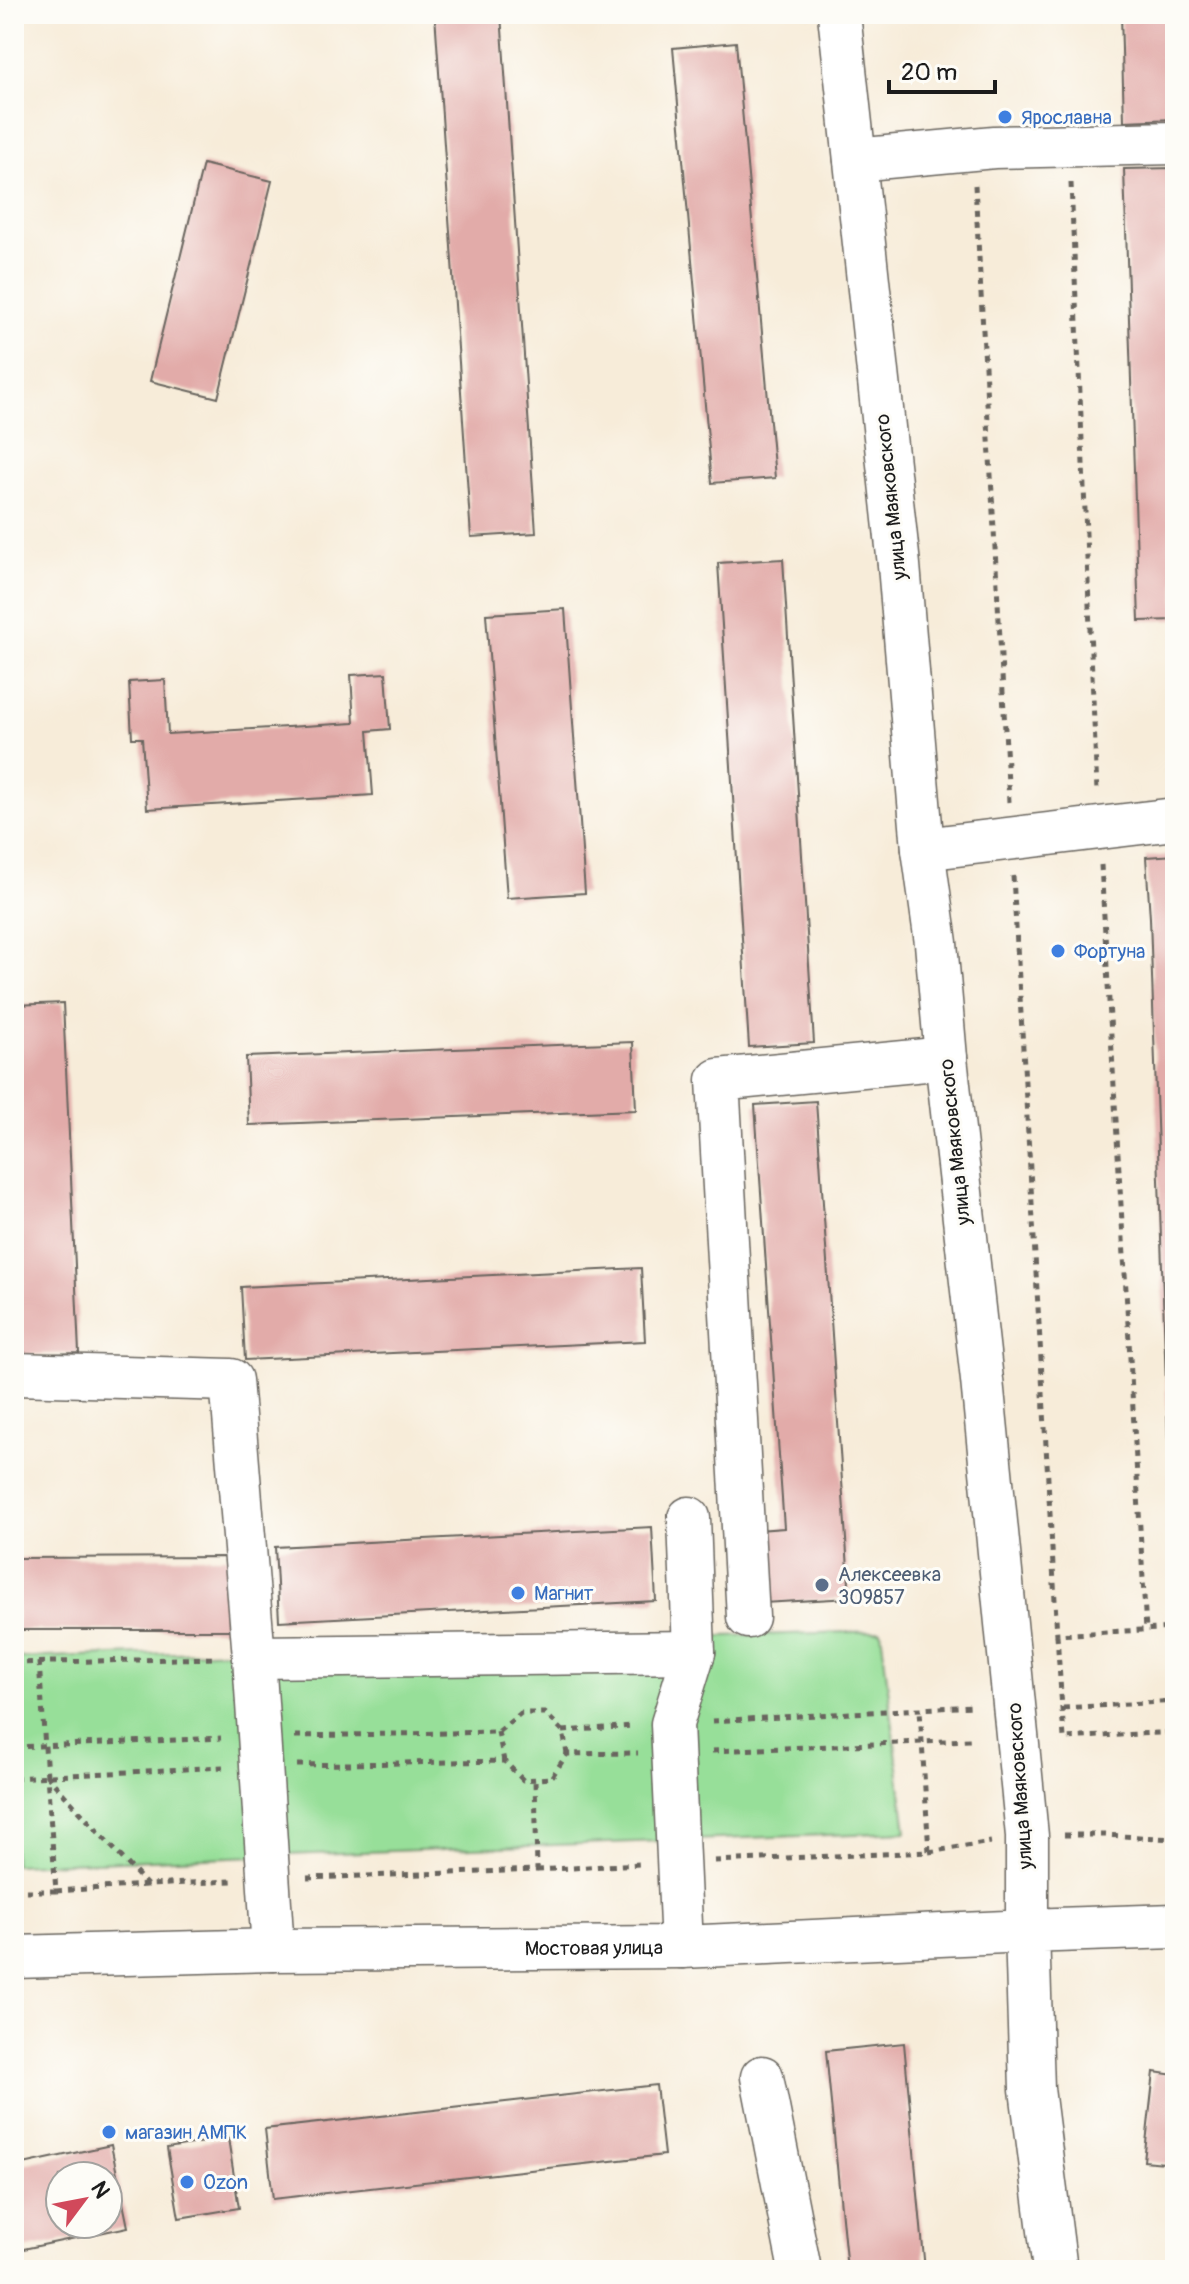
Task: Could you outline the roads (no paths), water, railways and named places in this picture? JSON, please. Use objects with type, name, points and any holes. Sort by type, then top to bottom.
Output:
[{"type":"main road","name":"Мостовая улица","points":[[1027,1931],[1175,1926]]},
{"type":"main road","name":"улица Маяковского","points":[[1027,1931],[1032,2089],[1055,2270]]},
{"type":"street","name":"улица Маяковского","points":[[839,14],[899,565],[923,849],[936,943],[1027,1836],[1027,1931]]},
{"type":"street","points":[[855,160],[987,142],[1070,146],[1175,143]]},
{"type":"street","points":[[923,849],[1175,819]]},
{"type":"street","points":[[748,1617],[718,1080],[946,1058]]},
{"type":"street","points":[[14,1374],[231,1380],[254,1657],[273,1950]]},
{"type":"street","points":[[682,1947],[672,1738],[694,1652],[689,1518]]},
{"type":"street","points":[[254,1657],[694,1652]]},
{"type":"street","name":"Мостовая улица","points":[[14,1957],[273,1950],[682,1947],[1027,1931]]},
{"type":"street","points":[[762,2077],[800,2270]]},
{"type":"place","name":"Ярославна","points":[[1005,117]]},
{"type":"place","name":"Фортуна","points":[[1058,951]]},
{"type":"place","name":"Алексеевка 309857","points":[[822,1585]]},
{"type":"place","name":"Магнит","points":[[518,1593]]},
{"type":"place","name":"магазин АМПК","points":[[109,2132]]},
{"type":"place","name":"Ozon","points":[[187,2182]]}]
